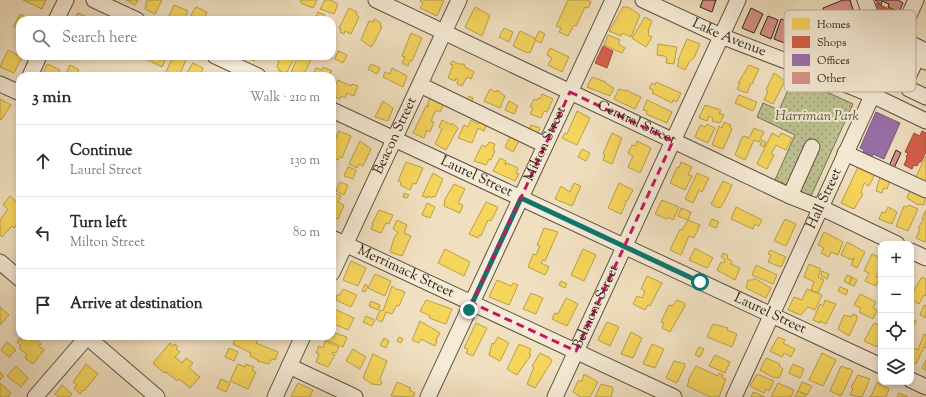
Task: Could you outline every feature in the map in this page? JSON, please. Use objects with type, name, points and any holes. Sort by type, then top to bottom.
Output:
[{"type":"street","points":[[58,16],[66,0]]},
{"type":"street","points":[[94,0],[128,16]]},
{"type":"street","name":"Central Street","points":[[376,0],[790,196],[890,241]]},
{"type":"street","name":"Beacon Street","points":[[336,255],[339,241],[394,139],[459,0]]},
{"type":"street","name":"Milton Street","points":[[428,397],[613,0]]},
{"type":"street","name":"Lake Avenue","points":[[643,0],[721,36],[784,60]]},
{"type":"street","name":"Belmont Street","points":[[555,397],[738,0]]},
{"type":"street","points":[[864,0],[868,10]]},
{"type":"street","name":"Hall Street","points":[[912,10],[916,0]]},
{"type":"street","points":[[916,46],[926,51]]},
{"type":"street","points":[[916,60],[917,58],[926,62]]},
{"type":"street","points":[[32,72],[37,60]]},
{"type":"street","points":[[224,60],[249,72]]},
{"type":"street","points":[[0,84],[16,91]]},
{"type":"street","points":[[420,85],[545,145]]},
{"type":"street","name":"Lake Avenue","points":[[865,92],[924,116]]},
{"type":"street","name":"Hall Street","points":[[734,397],[873,92]]},
{"type":"street","points":[[915,92],[926,97]]},
{"type":"street","name":"Laurel Street","points":[[336,112],[878,365]]},
{"type":"street","points":[[790,196],[812,147]]},
{"type":"street","points":[[846,153],[926,190]]},
{"type":"street","name":"Merrimack Street","points":[[339,241],[674,397]]},
{"type":"street","points":[[914,252],[926,258]]},
{"type":"street","points":[[0,262],[16,276]]},
{"type":"street","points":[[35,397],[83,340]]},
{"type":"street","points":[[90,340],[157,397]]},
{"type":"street","points":[[275,397],[301,340]]},
{"type":"street","points":[[289,366],[355,397]]},
{"type":"street","points":[[914,381],[926,387]]},
{"type":"highlighted area","points":[[570,92],[673,141],[576,351],[472,303]]},
{"type":"green space","name":"Harriman Park","points":[[787,92],[827,92],[853,104],[811,196],[775,180],[795,135],[757,117],[763,103],[779,110]]},
{"type":"building: Homes","points":[[23,0],[46,0],[42,9]]},
{"type":"building: Homes","points":[[126,0],[138,0],[135,5]]},
{"type":"building: Homes","points":[[147,0],[162,0],[155,14],[145,9]]},
{"type":"building: Homes","points":[[301,0],[317,0],[313,8],[300,2]]},
{"type":"building: Homes","points":[[325,0],[333,0],[332,1],[338,4],[334,14],[320,9]]},
{"type":"building: Homes","points":[[444,0],[437,16],[420,8],[423,3],[420,1]]},
{"type":"building: Homes","points":[[568,0],[587,0],[591,2],[588,8],[585,7],[576,26],[574,25],[568,36],[559,32],[561,28],[556,26]]},
{"type":"building: Homes","points":[[174,5],[188,11],[186,16],[169,16]]},
{"type":"building: Homes","points":[[196,7],[207,12],[206,16],[190,16]]},
{"type":"building: Homes","points":[[475,7],[490,15],[482,36],[465,27]]},
{"type":"building: Homes","points":[[623,7],[628,7],[640,15],[631,37],[622,33],[621,36],[609,31]]},
{"type":"building: Homes","points":[[349,8],[357,12],[356,14],[359,17],[351,34],[345,31],[344,34],[340,32],[341,29],[339,28]]},
{"type":"building: Homes","points":[[318,12],[325,15],[325,16],[316,16]]},
{"type":"building: Homes","points":[[78,13],[84,16],[76,16]]},
{"type":"building: Homes","points":[[645,17],[652,21],[648,35],[652,37],[646,47],[632,38]]},
{"type":"building: Homes","points":[[374,19],[381,23],[380,26],[382,27],[371,47],[361,40],[369,21],[373,22]]},
{"type":"building: Homes","points":[[504,28],[513,32],[509,42],[499,37]]},
{"type":"building: Homes","points":[[520,31],[535,38],[530,53],[513,46]]},
{"type":"building: Homes","points":[[539,31],[545,34],[541,43],[535,40]]},
{"type":"building: Homes","points":[[411,33],[422,38],[412,61],[410,60],[408,66],[402,63],[405,57],[402,56]]},
{"type":"building: Homes","points":[[608,35],[620,40],[618,44],[625,48],[622,53],[604,45]]},
{"type":"building: Homes","points":[[687,39],[700,44],[694,58],[689,62],[685,70],[677,66]]},
{"type":"building: Homes","points":[[658,44],[677,47],[674,64],[666,63],[667,58],[657,55]]},
{"type":"building: Homes","points":[[550,48],[569,57],[562,72],[548,65],[552,58],[547,55]]},
{"type":"building: Homes","points":[[8,50],[16,54],[16,60],[20,60],[14,73],[0,67]]},
{"type":"building: Homes","points":[[338,51],[347,55],[343,63],[336,60]]},
{"type":"building: Homes","points":[[148,60],[165,60],[162,67]]},
{"type":"building: Homes","points":[[172,60],[186,60],[181,72],[166,72]]},
{"type":"building: Homes","points":[[279,60],[293,60],[287,72],[278,70],[279,68],[277,67]]},
{"type":"building: Homes","points":[[296,60],[311,60],[305,72],[291,72]]},
{"type":"building: Homes","points":[[452,61],[459,64],[464,64],[465,67],[474,72],[471,79],[467,77],[462,86],[457,84],[458,79],[456,78],[455,81],[448,78],[453,65],[450,64]]},
{"type":"building: Homes","points":[[193,63],[203,68],[202,72],[187,72]]},
{"type":"building: Homes","points":[[47,64],[60,70],[59,72],[44,72]]},
{"type":"building: Homes","points":[[371,64],[380,68],[377,74],[368,69]]},
{"type":"building: Homes","points":[[70,65],[79,70],[78,72],[67,72]]},
{"type":"building: Homes","points":[[749,65],[759,69],[747,93],[737,89],[740,83],[738,83]]},
{"type":"building: Homes","points":[[323,67],[332,71],[314,72],[316,68],[322,70]]},
{"type":"building: Homes","points":[[392,68],[407,76],[403,87],[383,77],[385,72],[390,74]]},
{"type":"building: Homes","points":[[774,73],[784,80],[773,104],[764,100],[768,91],[766,90]]},
{"type":"building: Homes","points":[[592,77],[606,82],[605,83],[614,88],[610,96],[587,87]]},
{"type":"building: Homes","points":[[338,80],[351,86],[352,84],[358,86],[354,96],[347,93],[345,98],[341,96],[340,99],[336,97],[336,84]]},
{"type":"building: Homes","points":[[656,82],[681,93],[677,102],[673,100],[672,103],[652,93],[653,90],[649,88],[652,83],[655,85]]},
{"type":"building: Homes","points":[[490,89],[496,92],[497,90],[505,96],[500,108],[484,101]]},
{"type":"building: Homes","points":[[619,89],[626,90],[641,97],[635,109],[614,99]]},
{"type":"building: Homes","points":[[542,94],[553,99],[547,112],[544,111],[541,118],[530,114],[533,108],[530,107],[534,99],[540,99]]},
{"type":"building: Homes","points":[[739,95],[757,102],[753,111],[735,103]]},
{"type":"building: Homes","points":[[469,96],[473,98],[471,102],[467,100]]},
{"type":"building: Homes","points":[[430,98],[445,102],[440,112],[436,110],[431,121],[434,122],[430,132],[427,130],[424,138],[413,133],[426,106],[429,107],[427,105]]},
{"type":"building: Homes","points":[[0,99],[11,105],[1,120],[0,119]]},
{"type":"building: Homes","points":[[647,100],[672,112],[667,123],[646,114],[647,111],[643,110]]},
{"type":"building: Homes","points":[[383,101],[393,108],[388,121],[375,117]]},
{"type":"building: Homes","points":[[509,101],[518,106],[514,114],[505,110]]},
{"type":"building: Homes","points":[[705,105],[721,110],[719,113],[724,115],[720,123],[712,121],[713,118],[709,116],[707,121],[699,118]]},
{"type":"building: Homes","points":[[577,111],[590,118],[577,145],[562,138],[565,133],[567,134]]},
{"type":"building: Homes","points":[[480,119],[487,123],[484,131],[478,128],[472,143],[458,138],[464,125],[468,127],[471,120],[478,124]]},
{"type":"building: Homes","points":[[442,120],[451,125],[452,123],[458,128],[446,150],[435,144],[442,129],[439,127]]},
{"type":"building: Homes","points":[[724,122],[731,125],[730,128],[732,129],[723,149],[712,145],[719,126],[722,128]]},
{"type":"building: Homes","points":[[707,124],[715,128],[708,143],[695,137],[700,125],[705,127]]},
{"type":"building: Homes","points":[[531,125],[540,128],[536,136],[528,132]]},
{"type":"building: Homes","points":[[754,128],[764,132],[759,142],[754,140],[745,160],[735,155],[742,137],[744,136],[749,138]]},
{"type":"building: Homes","points":[[339,131],[351,136],[342,158],[340,157],[338,160],[336,159],[336,137]]},
{"type":"building: Homes","points":[[612,133],[622,138],[612,164],[603,160],[605,155],[603,154]]},
{"type":"building: Homes","points":[[772,133],[779,137],[781,133],[792,138],[786,150],[776,145],[771,154],[774,155],[767,169],[757,164]]},
{"type":"building: Homes","points":[[510,137],[519,141],[513,152],[505,147]]},
{"type":"building: Homes","points":[[762,140],[766,142],[764,147],[760,145]]},
{"type":"building: Homes","points":[[360,141],[371,149],[363,166],[359,164],[357,168],[349,164]]},
{"type":"building: Homes","points":[[637,141],[651,148],[640,173],[628,167],[633,156],[628,153],[632,145],[635,146]]},
{"type":"building: Homes","points":[[489,142],[495,144],[493,150],[495,151],[491,160],[489,159],[486,165],[474,161],[482,145],[486,147]]},
{"type":"building: Homes","points":[[582,149],[590,153],[586,161],[578,157]]},
{"type":"building: Homes","points":[[926,156],[926,184],[915,179]]},
{"type":"building: Homes","points":[[500,158],[506,161],[505,165],[507,163],[518,168],[516,173],[519,174],[515,181],[493,171]]},
{"type":"building: Homes","points":[[406,162],[423,168],[416,184],[413,183],[410,190],[400,185],[401,182],[398,181]]},
{"type":"building: Homes","points":[[681,162],[692,167],[688,175],[692,176],[685,190],[670,183],[677,167],[679,168]]},
{"type":"building: Homes","points":[[859,165],[876,172],[869,186],[864,183],[861,193],[863,194],[854,209],[841,203]]},
{"type":"building: Homes","points":[[348,167],[356,170],[353,179],[344,176]]},
{"type":"building: Homes","points":[[433,173],[443,179],[435,197],[433,196],[432,198],[428,196],[427,198],[422,196]]},
{"type":"building: Homes","points":[[697,173],[709,178],[702,192],[699,190],[693,203],[685,199]]},
{"type":"building: Homes","points":[[880,176],[890,180],[887,189],[884,188],[882,193],[876,191]]},
{"type":"building: Homes","points":[[723,181],[732,185],[721,207],[718,208],[711,204]]},
{"type":"building: Homes","points":[[340,182],[348,185],[344,195],[336,191]]},
{"type":"building: Homes","points":[[574,183],[581,186],[572,206],[555,199],[561,186],[570,192]]},
{"type":"building: Homes","points":[[619,183],[633,190],[625,202],[626,203],[621,214],[608,208]]},
{"type":"building: Homes","points":[[454,184],[465,189],[458,203],[463,205],[460,213],[444,206],[445,199]]},
{"type":"building: Homes","points":[[911,189],[926,195],[924,205],[918,205],[907,198]]},
{"type":"building: Homes","points":[[404,193],[409,195],[407,198],[403,197]]},
{"type":"building: Homes","points":[[336,194],[341,196],[338,202],[344,205],[338,219],[336,218]]},
{"type":"building: Homes","points":[[10,196],[16,201],[16,226],[14,228],[12,226],[2,237],[0,235],[0,220],[8,209],[3,205]]},
{"type":"building: Homes","points":[[662,200],[679,207],[673,220],[668,217],[667,219],[655,214]]},
{"type":"building: Homes","points":[[486,202],[498,207],[491,221],[488,220],[481,236],[479,235],[478,238],[469,234]]},
{"type":"building: Homes","points":[[427,203],[435,207],[430,218],[422,215]]},
{"type":"building: Homes","points":[[909,205],[918,209],[908,231],[896,226],[904,206],[907,207]]},
{"type":"building: Homes","points":[[736,207],[762,220],[759,226],[755,224],[753,229],[731,219]]},
{"type":"building: Homes","points":[[888,207],[897,212],[892,224],[879,219],[882,212],[885,213]]},
{"type":"building: Homes","points":[[681,208],[691,212],[688,220],[678,216]]},
{"type":"building: Homes","points":[[379,210],[393,215],[389,224],[386,223],[381,233],[371,229]]},
{"type":"building: Homes","points":[[926,210],[925,242],[916,238],[920,229],[918,228],[924,219],[922,219]]},
{"type":"building: Homes","points":[[712,219],[719,222],[716,228],[709,225]]},
{"type":"building: Homes","points":[[785,219],[796,224],[786,246],[774,241]]},
{"type":"building: Homes","points":[[397,220],[407,225],[404,233],[411,236],[402,256],[390,252],[394,238],[398,232],[393,229]]},
{"type":"building: Homes","points":[[688,220],[700,225],[694,238],[689,236],[681,255],[670,250],[680,229],[682,230]]},
{"type":"building: Homes","points":[[544,228],[558,232],[545,261],[543,260],[541,263],[549,267],[545,275],[528,267],[533,254],[536,255],[540,246],[537,245]]},
{"type":"building: Homes","points":[[824,232],[843,242],[838,255],[831,252],[829,257],[821,253],[824,248],[818,245]]},
{"type":"building: Homes","points":[[847,242],[865,252],[857,268],[851,265],[854,258],[852,260],[841,255]]},
{"type":"building: Homes","points":[[695,248],[713,258],[707,268],[689,260]]},
{"type":"building: Homes","points":[[445,249],[470,262],[464,276],[438,263]]},
{"type":"building: Homes","points":[[583,249],[596,255],[584,281],[571,275]]},
{"type":"building: Homes","points":[[770,250],[786,257],[781,267],[768,262],[771,255],[768,254]]},
{"type":"building: Homes","points":[[723,253],[728,255],[727,258],[732,261],[731,264],[740,268],[735,280],[717,270],[721,262],[724,263],[725,259],[721,257]]},
{"type":"building: Homes","points":[[872,254],[878,257],[878,273],[876,277],[878,278],[878,281],[876,286],[865,281],[869,273],[864,271]]},
{"type":"building: Homes","points":[[351,261],[366,268],[358,286],[343,280]]},
{"type":"building: Homes","points":[[809,264],[821,269],[818,277],[824,280],[818,293],[811,290],[814,282],[804,277]]},
{"type":"building: Homes","points":[[756,265],[777,275],[773,284],[752,275]]},
{"type":"building: Homes","points":[[822,271],[829,274],[827,279],[821,276]]},
{"type":"building: Homes","points":[[375,274],[391,281],[385,296],[368,288]]},
{"type":"building: Homes","points":[[847,275],[852,277],[849,284],[844,281]]},
{"type":"building: Homes","points":[[647,276],[662,283],[650,306],[648,305],[645,310],[633,304],[637,296],[642,298],[645,291],[641,289]]},
{"type":"building: Homes","points":[[852,277],[857,280],[854,286],[849,284]]},
{"type":"building: Homes","points":[[922,277],[926,279],[926,296],[924,295],[919,304],[914,302],[914,290]]},
{"type":"building: Homes","points":[[754,278],[771,288],[766,298],[746,288],[748,280],[753,280]]},
{"type":"building: Homes","points":[[497,280],[511,286],[513,283],[518,285],[509,305],[489,297]]},
{"type":"building: Homes","points":[[561,281],[567,284],[565,288],[559,285]]},
{"type":"building: Homes","points":[[365,284],[368,286],[365,292],[362,291]]},
{"type":"building: Homes","points":[[392,286],[397,290],[398,289],[405,292],[399,306],[397,305],[392,314],[386,312],[382,322],[376,319],[380,310],[383,311]]},
{"type":"building: Homes","points":[[840,287],[848,290],[846,295],[838,291]]},
{"type":"building: Homes","points":[[343,289],[357,295],[351,307],[336,300],[337,295],[340,295]]},
{"type":"building: Homes","points":[[807,289],[822,295],[815,310],[808,307],[801,315],[788,310],[794,297],[802,300]]},
{"type":"building: Homes","points":[[531,293],[543,298],[536,314],[523,309]]},
{"type":"building: Homes","points":[[860,294],[876,302],[873,308],[877,310],[873,319],[859,312],[861,308],[854,305]]},
{"type":"building: Homes","points":[[566,298],[578,304],[567,326],[552,319],[555,313],[558,314]]},
{"type":"building: Homes","points":[[426,300],[452,309],[446,324],[429,318],[430,316],[420,311]]},
{"type":"building: Homes","points":[[677,300],[684,303],[685,306],[670,332],[662,328],[664,323],[661,322],[669,305],[672,306]]},
{"type":"building: Homes","points":[[825,300],[836,304],[826,324],[813,320],[820,304],[823,306]]},
{"type":"building: Homes","points":[[371,301],[380,305],[378,310],[369,306]]},
{"type":"building: Homes","points":[[924,305],[926,306],[926,318],[920,315]]},
{"type":"building: Homes","points":[[0,307],[9,315],[0,325]]},
{"type":"building: Homes","points":[[336,310],[354,318],[348,330],[336,325]]},
{"type":"building: Homes","points":[[853,314],[857,316],[857,319],[849,336],[838,329],[844,315],[851,317]]},
{"type":"building: Homes","points":[[366,316],[375,320],[372,326],[363,322]]},
{"type":"building: Homes","points":[[420,321],[440,333],[436,340],[435,346],[421,339],[419,343],[412,340]]},
{"type":"building: Homes","points":[[607,322],[619,327],[610,346],[598,340]]},
{"type":"building: Homes","points":[[476,323],[487,328],[473,356],[466,353],[468,349],[464,348]]},
{"type":"building: Homes","points":[[874,323],[878,325],[877,347],[864,341]]},
{"type":"building: Homes","points":[[713,324],[728,328],[727,330],[737,334],[732,347],[707,337]]},
{"type":"building: Homes","points":[[631,332],[642,338],[633,358],[621,354]]},
{"type":"building: Homes","points":[[336,333],[347,337],[343,347],[326,340],[336,340]]},
{"type":"building: Homes","points":[[924,334],[926,335],[926,348],[924,347],[916,364],[914,363],[914,348],[918,350]]},
{"type":"building: Homes","points":[[399,337],[403,339],[401,343],[397,341]]},
{"type":"building: Homes","points":[[498,337],[509,343],[500,361],[489,355],[492,343],[494,344]]},
{"type":"building: Homes","points":[[778,337],[785,340],[783,343],[795,349],[791,357],[784,353],[782,357],[770,351]]},
{"type":"building: Homes","points":[[384,338],[389,341],[386,348],[380,345]]},
{"type":"building: Homes","points":[[19,340],[37,340],[41,344],[39,346],[44,350],[33,364],[25,358],[27,355],[19,348],[21,346],[17,342]]},
{"type":"building: Homes","points":[[235,340],[257,340],[256,343],[278,352],[275,360],[272,359],[269,364],[257,361],[258,360],[250,356],[251,353],[233,344]]},
{"type":"building: Homes","points":[[325,341],[339,347],[336,353],[333,352],[332,354],[335,355],[328,367],[316,362],[319,354],[316,353],[319,346],[323,348]]},
{"type":"building: Homes","points":[[7,342],[16,350],[9,357],[1,350]]},
{"type":"building: Homes","points":[[170,343],[173,346],[175,344],[178,347],[176,349],[180,352],[175,357],[182,363],[186,358],[193,363],[189,368],[200,377],[190,388],[179,379],[177,381],[166,372],[164,373],[153,363]]},
{"type":"building: Homes","points":[[519,344],[531,349],[529,354],[531,355],[517,375],[507,369]]},
{"type":"building: Homes","points":[[652,344],[664,349],[655,368],[643,364]]},
{"type":"building: Homes","points":[[699,347],[704,349],[700,357],[695,355]]},
{"type":"building: Homes","points":[[229,348],[238,352],[234,361],[225,357]]},
{"type":"building: Homes","points":[[353,349],[366,357],[360,369],[346,361]]},
{"type":"building: Homes","points":[[540,353],[550,358],[552,361],[535,388],[527,384],[534,367],[532,366]]},
{"type":"building: Homes","points":[[822,353],[836,360],[823,386],[809,380]]},
{"type":"building: Homes","points":[[373,354],[387,361],[380,379],[382,383],[380,385],[372,384],[363,378]]},
{"type":"building: Homes","points":[[715,355],[730,362],[725,373],[709,366]]},
{"type":"building: Homes","points":[[766,358],[780,364],[779,366],[783,369],[779,378],[774,378],[760,370]]},
{"type":"building: Homes","points":[[926,360],[926,370],[922,368]]},
{"type":"building: Homes","points":[[674,361],[685,364],[677,383],[666,378]]},
{"type":"building: Homes","points":[[86,364],[98,374],[80,394],[74,388],[77,385],[73,382]]},
{"type":"building: Homes","points":[[238,364],[245,367],[246,364],[254,367],[252,370],[256,372],[248,389],[230,381]]},
{"type":"building: Homes","points":[[793,364],[804,369],[800,378],[789,373]]},
{"type":"building: Homes","points":[[16,366],[28,378],[21,387],[7,376]]},
{"type":"building: Homes","points":[[696,366],[718,376],[719,373],[723,375],[722,378],[726,379],[719,397],[710,397],[687,386],[688,380]]},
{"type":"building: Homes","points":[[841,366],[849,368],[853,371],[841,396],[830,391]]},
{"type":"building: Homes","points":[[0,372],[4,376],[0,380]]},
{"type":"building: Homes","points":[[584,374],[598,382],[590,397],[581,397],[573,392],[578,381],[582,381]]},
{"type":"building: Homes","points":[[757,374],[774,381],[769,391],[766,389],[764,393],[750,386]]},
{"type":"building: Homes","points":[[858,375],[870,379],[862,397],[850,395],[853,388],[851,387]]},
{"type":"building: Homes","points":[[221,379],[230,383],[226,392],[217,388]]},
{"type":"building: Homes","points":[[397,382],[411,388],[409,390],[415,393],[413,397],[391,396]]},
{"type":"building: Homes","points":[[802,382],[812,386],[807,395],[798,391]]},
{"type":"building: Homes","points":[[0,383],[11,393],[8,397],[0,397]]},
{"type":"building: Homes","points":[[298,383],[313,390],[310,397],[291,397]]},
{"type":"building: Homes","points":[[778,383],[794,390],[791,397],[771,397]]},
{"type":"building: Homes","points":[[877,383],[878,385],[889,389],[886,397],[869,397],[871,396]]},
{"type":"building: Homes","points":[[601,384],[612,387],[613,390],[611,397],[595,397]]},
{"type":"building: Homes","points":[[62,385],[72,394],[69,397],[58,397],[55,394]]},
{"type":"building: Homes","points":[[798,391],[806,395],[805,397],[795,397]]},
{"type":"building: Homes","points":[[753,392],[756,393],[765,397],[751,397]]},
{"type":"building: Homes","points":[[899,393],[908,397],[897,397]]},
{"type":"building: Shops","points":[[876,3],[891,10],[879,10]]},
{"type":"building: Shops","points":[[603,46],[613,51],[607,68],[595,63]]},
{"type":"building: Shops","points":[[922,131],[926,133],[926,152],[921,162],[919,162],[917,166],[914,165],[912,169],[904,165],[908,153],[905,152],[914,133],[920,136]]},
{"type":"building: Offices","points":[[876,112],[900,123],[884,159],[873,154],[872,157],[863,153],[864,150],[860,148]]},
{"type":"building: Other","points":[[703,0],[716,0],[712,12],[700,7]]},
{"type":"building: Other","points":[[843,0],[850,0],[853,10],[824,10],[823,8]]},
{"type":"building: Other","points":[[875,0],[898,0],[903,3],[900,10],[895,10],[888,7],[889,4],[882,1],[881,5]]},
{"type":"building: Other","points":[[751,8],[763,14],[754,33],[742,28]]},
{"type":"building: Other","points":[[768,16],[778,20],[771,39],[760,34]]},
{"type":"building: Other","points":[[781,19],[784,20],[784,43],[774,39]]},
{"type":"building: Other","points":[[896,150],[901,153],[894,168],[889,166]]},
{"type":"route","points":[[469,310],[521,198],[700,282]]}]
